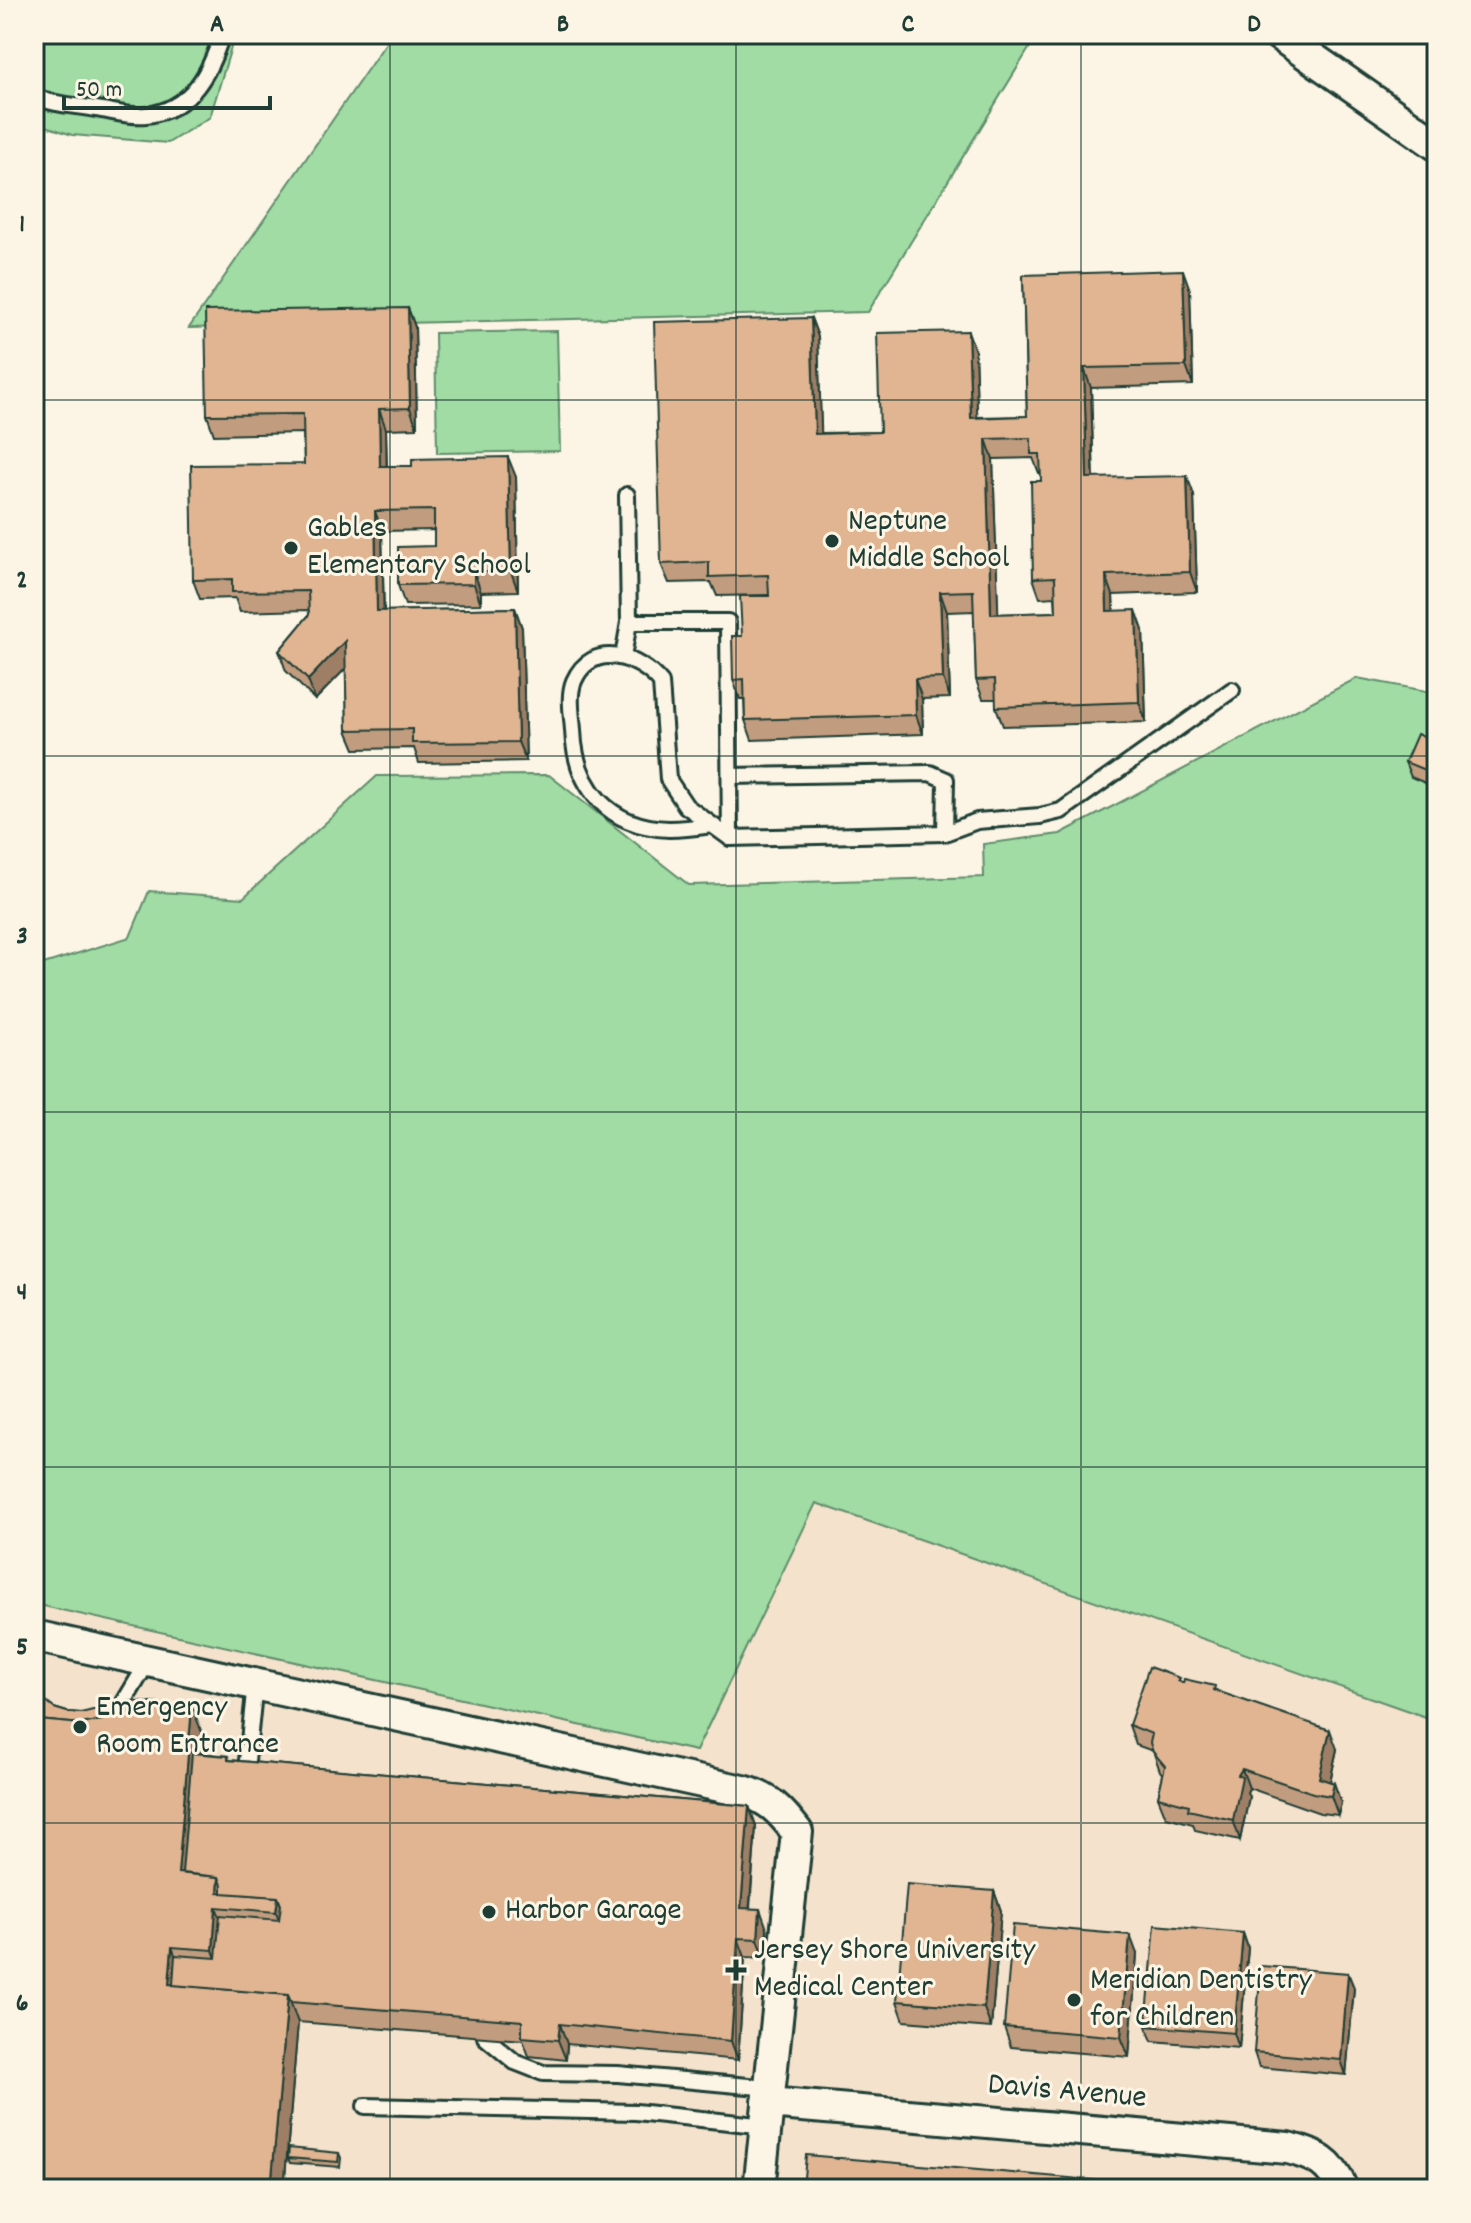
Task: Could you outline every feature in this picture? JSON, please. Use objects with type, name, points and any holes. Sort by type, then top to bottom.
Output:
[{"type":"street","points":[[1279,34],[1437,145]]},
{"type":"street","points":[[34,1636],[743,1791],[768,1800],[797,1832],[759,2189]]},
{"type":"street","name":"Davis Avenue","points":[[768,2106],[1288,2148],[1315,2155],[1329,2166],[1342,2189]]},
{"type":"lane","points":[[34,96],[51,102],[143,116],[165,111],[184,101],[199,86],[213,64],[222,34]]},
{"type":"lane","points":[[623,657],[629,622],[627,495]]},
{"type":"lane","points":[[629,622],[728,622],[730,838]]},
{"type":"lane","points":[[712,825],[669,829],[646,826],[618,814],[590,794],[578,769],[573,747],[572,692],[575,680],[594,660],[623,657],[642,664],[661,683],[668,779],[686,806],[730,838],[945,833],[977,821],[1040,816],[1061,811],[1232,690]]},
{"type":"lane","points":[[730,776],[930,773],[946,780],[945,833]]},
{"type":"lane","points":[[82,1725],[108,1717],[121,1707],[149,1660]]},
{"type":"lane","points":[[245,1781],[255,1683]]},
{"type":"lane","points":[[485,2037],[515,2062],[543,2073],[618,2074],[768,2106]]},
{"type":"lane","points":[[365,2106],[636,2112],[768,2106]]},
{"type":"shaded area","name":"Jersey Shore University Medical Center","points":[[815,1503],[1437,1721],[1437,2189],[34,2189],[34,1604],[696,1751]]},
{"type":"green space","points":[[34,34],[235,34],[210,117],[168,143],[72,135],[34,122]]},
{"type":"green space","points":[[392,34],[1038,34],[868,312],[189,328]]},
{"type":"green space","points":[[557,331],[560,451],[437,453],[435,333]]},
{"type":"green space","points":[[1357,678],[1437,693],[1437,1721],[816,1503],[696,1751],[34,1604],[34,967],[130,937],[149,891],[243,898],[377,776],[549,775],[689,885],[984,877],[983,844],[1060,834]]},
{"type":"building","name":"Neptune Middle School","points":[[1183,270],[1186,366],[1084,368],[1087,478],[1187,476],[1190,572],[1106,575],[1107,611],[1136,610],[1139,702],[996,707],[995,679],[976,680],[973,591],[940,592],[943,678],[915,679],[916,715],[745,720],[744,679],[733,680],[732,636],[742,636],[740,596],[769,596],[768,575],[709,577],[709,562],[661,564],[654,322],[811,318],[815,434],[880,432],[877,333],[968,331],[971,418],[1027,416],[1023,275]],"holes":[[[1031,438],[1031,454],[1040,454],[1041,481],[1031,481],[1033,578],[1055,577],[1056,612],[991,614],[986,439]]]},
{"type":"building","name":"Gables Elementary School","points":[[408,308],[410,408],[379,409],[380,466],[412,466],[412,459],[508,457],[511,572],[474,572],[474,584],[398,585],[398,547],[434,546],[434,510],[375,511],[377,611],[515,608],[518,742],[412,743],[412,729],[347,730],[345,641],[308,680],[279,651],[309,615],[308,591],[232,592],[232,579],[193,580],[191,465],[304,464],[303,414],[207,415],[205,311]]},
{"type":"building","points":[[1417,734],[1437,743],[1437,775],[1405,762]]},
{"type":"building","points":[[1149,1667],[1180,1678],[1178,1681],[1183,1683],[1184,1679],[1215,1686],[1214,1690],[1330,1730],[1319,1778],[1334,1783],[1331,1796],[1242,1769],[1238,1775],[1242,1777],[1233,1820],[1188,1810],[1189,1805],[1158,1797],[1165,1766],[1153,1752],[1150,1743],[1152,1734],[1129,1725]]},
{"type":"building","points":[[37,1695],[54,1708],[67,1712],[81,1713],[110,1702],[116,1710],[102,1720],[82,1724],[38,1720],[34,1718],[34,1698]]},
{"type":"building","points":[[130,1701],[192,1707],[178,1873],[219,1877],[218,1892],[278,1897],[276,1912],[216,1907],[213,1950],[172,1947],[169,1984],[288,1995],[271,2189],[34,2189],[34,1718],[82,1724],[102,1720]]},
{"type":"building","name":"Harbor Garage","points":[[192,1753],[228,1756],[228,1760],[749,1806],[741,1908],[760,1909],[758,1939],[738,1938],[731,2041],[560,2024],[558,2040],[522,2037],[522,2021],[291,2002],[288,1995],[173,1985],[175,1955],[216,1958],[220,1915],[279,1920],[281,1905],[278,1897],[222,1893],[219,1877],[182,1873]]},
{"type":"building","points":[[907,1884],[994,1891],[984,2008],[897,2001]]},
{"type":"building","name":"Meridian Dentistry for Children","points":[[1013,1925],[1130,1935],[1121,2037],[1004,2027]]},
{"type":"building","points":[[1155,1925],[1243,1933],[1234,2033],[1146,2026]]},
{"type":"building","points":[[1261,1966],[1348,1973],[1341,2060],[1254,2052]]},
{"type":"building","points":[[289,2148],[339,2153],[338,2162],[288,2158]]},
{"type":"building","points":[[806,2155],[1194,2189],[803,2189]]},
{"type":"place","name":"Neptune Middle School","points":[[832,541]]},
{"type":"place","name":"Gables Elementary School","points":[[291,548]]},
{"type":"place","name":"Emergency Room Entrance","points":[[80,1727]]},
{"type":"place","name":"Harbor Garage","points":[[489,1912]]},
{"type":"place","name":"Jersey Shore University Medical Center","points":[[736,1970]]},
{"type":"place","name":"Meridian Dentistry for Children","points":[[1074,2000]]}]
